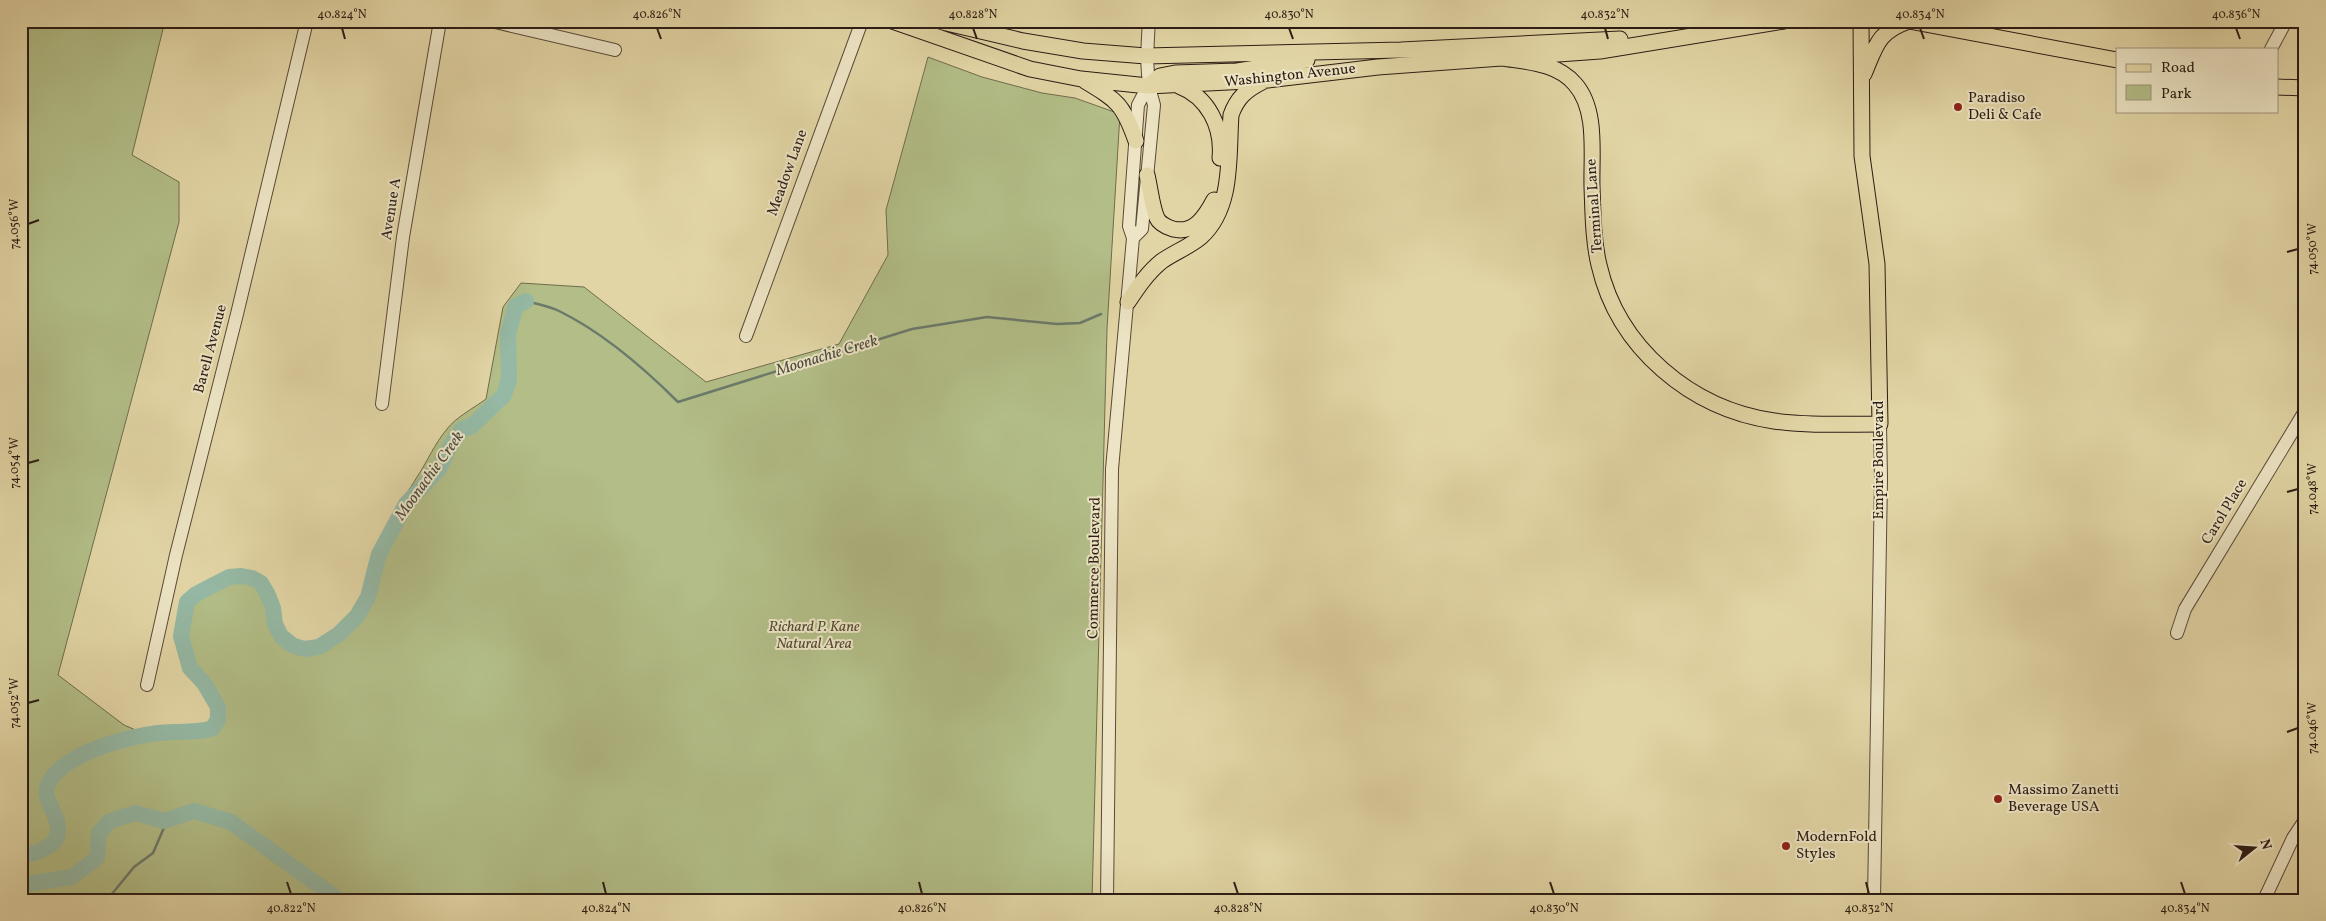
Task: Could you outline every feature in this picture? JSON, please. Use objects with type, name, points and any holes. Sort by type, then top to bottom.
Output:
[{"type":"main road","name":"Washington Avenue","points":[[892,21],[1030,69],[1081,79],[1148,86],[1268,80],[1378,67],[1600,51],[1784,21]]},
{"type":"main road","name":"Washington Avenue","points":[[938,21],[1033,43],[1083,51],[1146,56],[1351,51],[1696,36]]},
{"type":"main road","name":"Empire Boulevard","points":[[1861,21],[1862,156],[1876,264],[1880,424]]},
{"type":"main road","points":[[1860,82],[1881,36],[1888,30],[1909,21],[2116,60]]},
{"type":"main road","points":[[1148,86],[1160,76],[1242,70],[1351,51]]},
{"type":"main road","name":"Terminal Lane","points":[[1502,58],[1558,70],[1576,85],[1582,95],[1590,117],[1594,224],[1599,266],[1606,290],[1619,317],[1654,363],[1681,385],[1705,399],[1755,418],[1791,423],[1880,424]]},
{"type":"main road","points":[[1081,79],[1118,103],[1128,120],[1136,141]]},
{"type":"main road","points":[[1128,302],[1150,272],[1160,262],[1201,237],[1217,216],[1226,192],[1231,115],[1234,106],[1246,91],[1268,80]]},
{"type":"main road","points":[[1147,175],[1157,218],[1167,227],[1178,230],[1191,228],[1206,216],[1216,194],[1220,153],[1218,129],[1208,108],[1193,92],[1178,86]]},
{"type":"main road","points":[[2278,86],[2305,88]]},
{"type":"street","name":"Barell Avenue","points":[[147,685],[176,555],[238,314],[307,21]]},
{"type":"street","name":"Avenue A","points":[[382,404],[403,237],[440,21]]},
{"type":"street","points":[[491,21],[614,50]]},
{"type":"street","name":"Meadow Lane","points":[[746,336],[862,21]]},
{"type":"street","points":[[1148,86],[1146,56],[1149,21]]},
{"type":"street","points":[[2272,48],[2286,21]]},
{"type":"street","name":"Commerce Boulevard","points":[[1107,900],[1112,469],[1133,238],[1128,226],[1138,105],[1148,86]]},
{"type":"street","name":"Commerce Boulevard","points":[[1133,238],[1142,229],[1154,105],[1148,86]]},
{"type":"street","name":"Carol Place","points":[[2177,633],[2185,609],[2305,411]]},
{"type":"street","name":"Empire Boulevard","points":[[1874,900],[1881,479],[1880,424]]},
{"type":"street","points":[[2264,900],[2293,838],[2305,820]]},
{"type":"green space","name":"Richard P. Kane Natural Area","points":[[21,21],[165,21],[132,155],[179,182],[179,222],[58,675],[124,725],[145,734],[205,731],[213,728],[218,708],[216,701],[190,668],[184,652],[182,636],[187,602],[212,584],[222,579],[243,575],[261,584],[267,592],[277,629],[289,643],[300,648],[306,649],[322,645],[336,636],[356,618],[369,596],[381,549],[400,503],[447,429],[460,417],[486,399],[503,307],[521,283],[584,287],[706,382],[839,344],[888,255],[886,210],[928,57],[982,77],[1042,93],[1075,98],[1120,114],[1107,329],[1092,900],[21,900]]},
{"type":"waterway","name":"Moonachie Creek","points":[[526,301],[555,309],[592,330],[637,364],[678,402],[912,329],[987,317],[1057,324],[1080,323],[1101,314]]},
{"type":"waterway","name":"Moonachie Creek","points":[[21,856],[42,850],[57,837],[57,822],[46,791],[51,778],[68,763],[81,755],[112,743],[144,735],[213,728],[218,719],[218,707],[204,683],[190,668],[181,636],[187,602],[196,594],[229,577],[241,576],[252,578],[261,583],[267,593],[273,608],[275,624],[281,636],[292,645],[304,649],[319,647],[339,634],[357,616],[368,597],[379,554],[406,504],[439,469],[450,446],[462,429],[472,426],[504,395],[509,379],[508,334],[516,306],[526,301]]},
{"type":"waterway","points":[[21,885],[72,877],[97,858],[99,833],[110,821],[135,813],[164,821],[194,811],[231,822],[339,900]]},
{"type":"waterway","points":[[107,900],[134,867],[153,853],[166,823]]},
{"type":"place","name":"Paradiso Deli & Cafe","points":[[1958,107]]},
{"type":"place","name":"Massimo Zanetti Beverage USA","points":[[1998,799]]},
{"type":"place","name":"ModernFold Styles","points":[[1786,846]]}]
